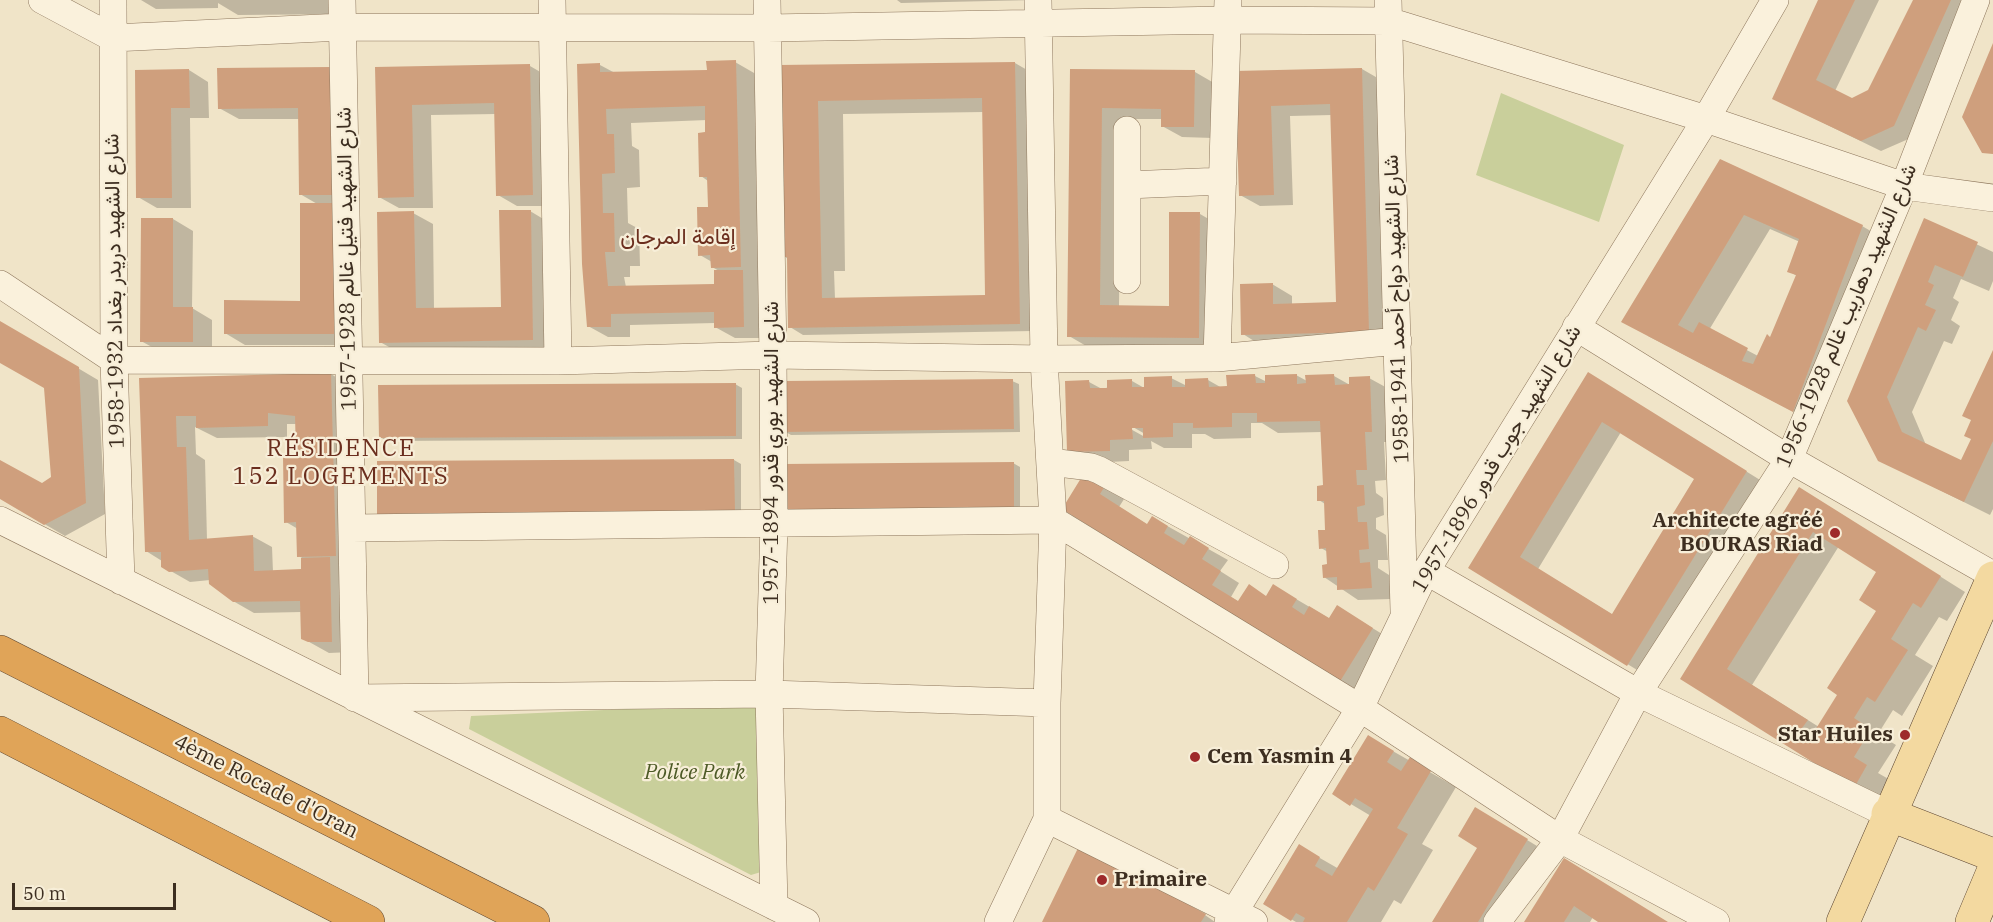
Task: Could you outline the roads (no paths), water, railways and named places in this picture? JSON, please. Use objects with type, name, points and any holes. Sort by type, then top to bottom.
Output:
[{"type":"highway","name":"4ème Rocade d'Oran","points":[[0,652],[533,922]]},
{"type":"highway","points":[[0,733],[368,922]]},
{"type":"main road","points":[[1843,922],[1993,577]]},
{"type":"main road","points":[[1888,814],[1993,855]]},
{"type":"main road","points":[[1972,922],[1993,872]]},
{"type":"street","points":[[42,0],[113,38],[342,27],[768,28],[1038,11],[1388,10],[1904,186],[1993,198]]},
{"type":"street","name":"شارع الشهيد دريدر بغداد 1932-1958","points":[[113,0],[114,360],[121,581]]},
{"type":"street","name":"شارع الشهيد فتيل غالم 1928-1957","points":[[342,0],[355,698]]},
{"type":"street","points":[[552,0],[558,361]]},
{"type":"street","name":"شارع الشهيد بوري قدور 1894-1957","points":[[767,0],[774,524],[769,694],[774,906]]},
{"type":"street","name":"شارع الشهيد جوب قدور 1896-1957","points":[[1239,918],[1360,708],[1426,571],[1706,119],[1775,0]]},
{"type":"street","name":"شارع الشهيد دهاريب غالم 1928-1956","points":[[1497,922],[1560,839],[1638,693],[1789,459],[1904,186],[1976,0]]},
{"type":"street","points":[[1217,358],[1228,10]]},
{"type":"street","name":"شارع الشهيد دواح أحمد 1941-1958","points":[[1388,10],[1404,618]]},
{"type":"street","points":[[998,922],[1047,819],[1047,703],[1053,520],[1044,359],[1038,11]]},
{"type":"street","points":[[1127,130],[1127,279]]},
{"type":"street","points":[[1127,185],[1223,181]]},
{"type":"street","points":[[0,284],[114,360],[558,361],[773,355],[1044,359],[1217,358],[1398,341]]},
{"type":"street","points":[[1576,327],[1789,459],[1993,577]]},
{"type":"street","points":[[1050,462],[1091,466],[1275,566]]},
{"type":"street","points":[[0,520],[806,922]]},
{"type":"street","points":[[352,528],[1053,520],[1360,708],[1560,839],[1702,919]]},
{"type":"street","points":[[1426,571],[1638,693],[1888,814]]},
{"type":"street","points":[[355,698],[769,694],[1047,703]]},
{"type":"street","points":[[1047,819],[1239,918]]},
{"type":"place","name":"Architecte agréé BOURAS Riad","points":[[1835,533]]},
{"type":"place","name":"Star Huiles","points":[[1905,735]]},
{"type":"place","name":"Cem Yasmin 4","points":[[1195,757]]},
{"type":"place","name":"Primaire","points":[[1102,880]]},
{"type":"district","name":"إقامة المرجان","points":[[678,238]]},
{"type":"district","name":"RÉSIDENCE 152 LOGEMENTS","points":[[341,463]]},
{"type":"park label","name":"Police Park","points":[[695,773]]}]
